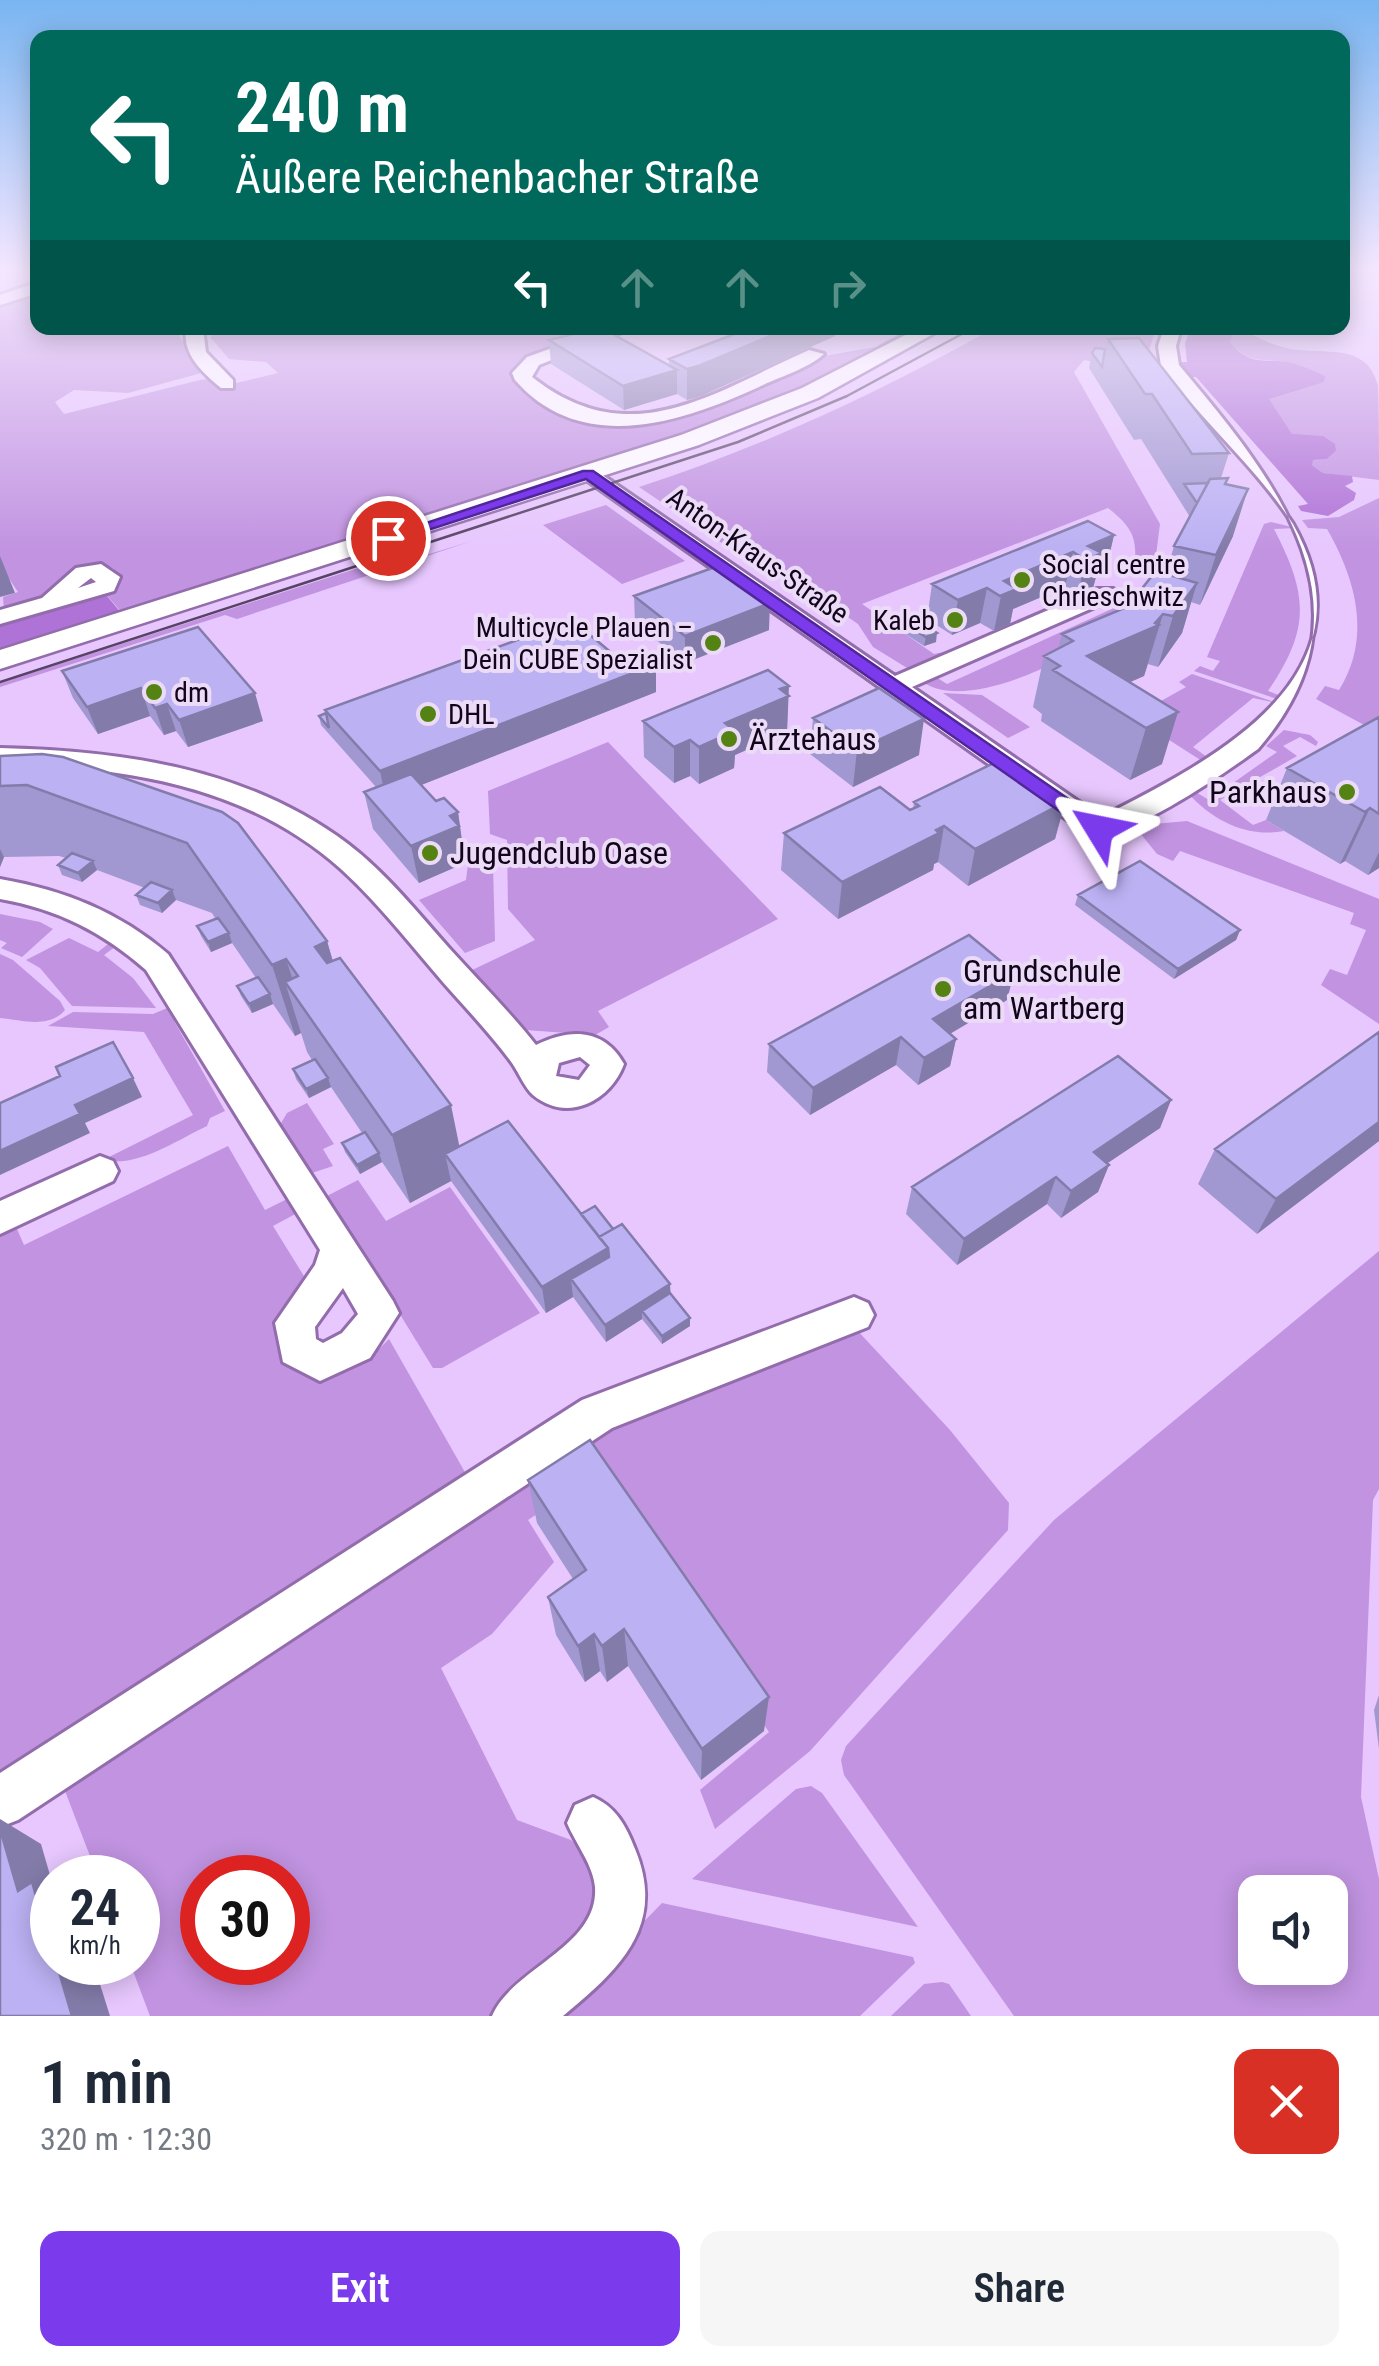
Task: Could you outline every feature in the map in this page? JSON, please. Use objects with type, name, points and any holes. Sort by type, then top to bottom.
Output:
[{"type":"street","points":[[205,362],[226,384]]},
{"type":"street","points":[[532,362],[521,372],[524,380],[573,415],[618,426],[670,414],[795,362]]},
{"type":"street","points":[[0,660],[588,474],[751,418],[865,362]]},
{"type":"street","name":"Anton-Kraus-Straße","points":[[588,474],[1099,829],[1227,759],[1270,728],[1299,702],[1312,682],[1327,653],[1332,626],[1334,599],[1329,572],[1316,548],[1288,506],[1169,362]]},
{"type":"street","points":[[895,685],[1105,594]]},
{"type":"street","points":[[0,617],[50,603]]},
{"type":"street","points":[[0,756],[104,760],[158,770],[228,789],[282,812],[340,852],[395,906],[544,1085],[560,1094],[585,1093],[603,1081],[608,1064],[600,1051],[580,1043],[560,1046],[528,1062]]},
{"type":"street","points":[[0,890],[49,896],[130,936],[157,962],[339,1248]]},
{"type":"street","points":[[0,1218],[100,1171]]},
{"type":"street","points":[[0,1802],[597,1414],[854,1314]]},
{"type":"street","points":[[520,2016],[614,1931],[624,1892],[617,1858],[593,1823]]},
{"type":"shaded area","points":[[0,362],[198,362],[205,372],[128,393],[74,390],[55,402],[64,414],[200,380],[213,378],[224,386],[278,373],[266,362],[521,362],[515,380],[525,392],[550,408],[590,425],[626,428],[698,409],[803,362],[858,362],[739,416],[641,452],[541,479],[123,614],[104,592],[120,581],[113,568],[82,567],[34,602],[4,611],[3,597],[18,592],[6,574],[0,576]]},
{"type":"shaded area","points":[[930,362],[1082,362],[1074,372],[1160,524],[1156,555],[1133,573],[1132,536],[1124,522],[1108,508],[862,604],[934,654],[962,648],[912,671],[873,647],[858,624],[794,580],[759,568],[639,487],[732,454]]},
{"type":"shaded area","points":[[1179,362],[1284,362],[1325,376],[1324,382],[1269,399],[1292,434],[1323,436],[1335,444],[1336,451],[1327,459],[1313,460],[1312,465],[1323,473],[1352,476],[1353,482],[1345,486],[1356,493],[1354,500],[1328,516],[1301,511],[1298,506],[1308,504],[1196,377],[1187,377]]},
{"type":"shaded area","points":[[1282,362],[1364,362],[1372,371],[1378,386],[1379,480],[1323,473],[1312,465],[1312,460],[1327,459],[1336,451],[1292,434],[1268,399],[1305,387],[1314,371]]},
{"type":"shaded area","points":[[1379,498],[1379,733],[1316,699],[1325,686],[1339,690],[1349,670],[1355,650],[1356,609],[1346,568],[1327,529],[1308,528],[1302,520],[1339,517]]},
{"type":"shaded area","points":[[606,505],[685,561],[622,584],[543,525]]},
{"type":"shaded area","points":[[1264,524],[1296,528],[1274,529],[1293,573],[1300,611],[1292,648],[1268,691],[1284,697],[1280,700],[1194,671],[1200,666],[1213,671],[1220,661],[1207,657]]},
{"type":"shaded area","points":[[472,541],[237,619],[225,615],[0,687],[0,683],[405,553],[413,559]]},
{"type":"shaded area","points":[[107,596],[122,614],[0,653],[0,623]]},
{"type":"shaded area","points":[[1108,597],[1123,604],[1105,628],[1093,640],[1035,672],[964,691],[926,684],[931,674],[947,684],[1114,608],[1101,600]]},
{"type":"shaded area","points":[[1192,674],[1277,703],[1253,698],[1193,747],[1207,757],[1202,761],[1141,722],[1161,701],[1186,687],[1179,682]]},
{"type":"shaded area","points":[[943,693],[982,695],[1030,727],[1008,738]]},
{"type":"shaded area","points":[[1284,730],[1310,735],[1318,742],[1316,746],[1300,737],[1283,746],[1297,756],[1220,800],[1253,825],[1266,820],[1284,831],[1257,832],[1232,825],[1189,794],[1194,791],[1209,800],[1277,752],[1266,746]]},
{"type":"shaded area","points":[[608,742],[778,919],[598,1011],[609,1027],[595,1035],[525,1030],[511,1021],[468,972],[535,940],[508,909],[507,840],[490,834],[488,791]]},
{"type":"shaded area","points":[[1187,821],[1379,899],[1379,1024],[1321,985],[1330,969],[1347,975],[1366,930],[1350,924],[1354,913],[1180,851],[1173,861],[1157,854],[1140,833],[1154,824]]},
{"type":"shaded area","points":[[497,847],[498,863],[493,866],[495,941],[465,953],[419,900],[466,880],[470,849]]},
{"type":"shaded area","points":[[0,914],[40,922],[53,929],[22,957],[1,948],[7,943],[0,940]]},
{"type":"shaded area","points":[[117,937],[123,941],[104,955],[133,978],[156,1008],[72,1006],[40,968],[26,960],[69,938],[98,952]]},
{"type":"shaded area","points":[[0,954],[13,960],[60,1001],[65,1010],[43,1021],[0,1018]]},
{"type":"shaded area","points":[[179,1003],[186,1015],[174,1021],[225,1111],[210,1118],[207,1126],[157,1151],[130,1160],[103,1160],[193,1115],[144,1032],[48,1026],[73,1012],[153,1014]]},
{"type":"shaded area","points":[[307,1103],[334,1144],[323,1149],[333,1166],[312,1173],[280,1125],[287,1113]]},
{"type":"shaded area","points":[[228,1146],[265,1210],[291,1197],[299,1212],[273,1226],[307,1281],[285,1305],[280,1320],[335,1370],[374,1354],[389,1339],[470,1481],[642,1408],[856,1329],[950,1430],[1009,1503],[1008,1530],[810,1751],[715,1829],[700,1790],[769,1732],[593,1477],[528,1520],[554,1562],[492,1634],[441,1668],[517,1820],[571,1840],[597,1865],[600,1921],[516,2016],[150,2016],[138,1985],[160,1985],[160,1855],[90,1855],[52,1757],[0,1790],[0,1231],[17,1229],[24,1245]]},
{"type":"shaded area","points":[[358,1180],[386,1221],[450,1187],[540,1313],[442,1368],[433,1368],[327,1196]]},
{"type":"shaded area","points":[[1379,1251],[1379,1489],[1373,1500],[1361,1797],[1379,1879],[1379,2016],[1014,2016],[844,1775],[841,1760],[846,1746],[1054,1520]]},
{"type":"shaded area","points":[[811,1786],[822,1793],[918,1927],[692,1879],[796,1789]]},
{"type":"shaded area","points":[[662,1903],[913,1957],[915,1963],[860,2016],[552,2016]]},
{"type":"shaded area","points":[[924,1984],[949,1984],[971,2016],[891,2016]]},
{"type":"building","points":[[585,362],[663,362],[677,370],[623,386]]},
{"type":"building","points":[[675,362],[708,362],[701,365],[687,369]]},
{"type":"building","points":[[1124,362],[1158,362],[1229,453],[1192,454],[1152,394],[1145,394]]},
{"type":"building","points":[[1228,478],[1225,484],[1248,489],[1216,555],[1174,546],[1210,479]]},
{"type":"building","points":[[1208,483],[1197,503],[1184,484]]},
{"type":"building","points":[[1088,521],[1114,535],[1088,546],[1102,553],[1086,560],[1073,552],[1004,581],[1017,589],[1000,596],[987,588],[958,600],[932,584]]},
{"type":"building","points":[[718,566],[770,603],[685,636],[634,596]]},
{"type":"building","points":[[1156,571],[1197,583],[1173,616],[1163,614],[1155,623],[1159,625],[1087,656],[1178,712],[1146,728],[1053,670],[1060,666],[1044,656],[1073,641],[1062,634],[1127,607]]},
{"type":"building","points":[[916,619],[937,633],[926,637],[905,624]]},
{"type":"building","points":[[572,620],[619,659],[640,652],[656,664],[380,771],[325,710]]},
{"type":"building","points":[[198,627],[255,693],[179,720],[167,704],[155,708],[141,688],[87,707],[62,671]]},
{"type":"building","points":[[768,670],[789,686],[780,689],[789,696],[725,723],[735,731],[699,747],[690,740],[674,747],[643,721]]},
{"type":"building","points":[[879,688],[924,719],[857,750],[813,718]]},
{"type":"building","points":[[1379,717],[1379,814],[1370,808],[1365,812],[1287,768]]},
{"type":"building","points":[[0,756],[63,757],[222,812],[238,823],[327,941],[315,947],[327,963],[340,958],[451,1105],[392,1135],[285,982],[298,976],[286,959],[272,965],[187,843],[27,785],[0,786]]},
{"type":"building","points":[[1002,759],[1065,802],[975,849],[944,826],[936,830],[939,833],[842,882],[784,833],[880,787],[910,810],[919,806],[914,802]]},
{"type":"building","points":[[411,774],[436,801],[444,798],[458,812],[450,816],[459,826],[411,846],[364,792]]},
{"type":"building","points":[[72,853],[93,861],[78,873],[58,865]]},
{"type":"building","points":[[1140,861],[1240,930],[1178,969],[1078,895]]},
{"type":"building","points":[[151,882],[172,890],[158,903],[136,895]]},
{"type":"building","points":[[218,918],[229,933],[208,942],[197,926]]},
{"type":"building","points":[[969,935],[1014,972],[933,1019],[956,1039],[924,1058],[901,1037],[813,1088],[769,1044]]},
{"type":"building","points":[[258,977],[270,994],[249,1004],[237,986]]},
{"type":"building","points":[[1379,1032],[1379,1122],[1276,1199],[1215,1149]]},
{"type":"building","points":[[113,1042],[133,1078],[75,1105],[80,1114],[0,1151],[0,1103],[60,1076],[56,1067]]},
{"type":"building","points":[[1118,1056],[1171,1100],[1094,1152],[1109,1165],[1071,1191],[1056,1177],[964,1239],[912,1187]]},
{"type":"building","points":[[315,1059],[328,1078],[306,1089],[293,1069]]},
{"type":"building","points":[[508,1121],[608,1248],[542,1287],[445,1154]]},
{"type":"building","points":[[365,1132],[379,1153],[357,1165],[342,1143]]},
{"type":"building","points":[[595,1206],[613,1229],[599,1237],[581,1214]]},
{"type":"building","points":[[622,1224],[670,1284],[605,1325],[571,1279],[609,1257],[608,1248],[599,1237]]},
{"type":"building","points":[[670,1293],[690,1318],[662,1336],[642,1311]]},
{"type":"building","points":[[590,1440],[769,1697],[702,1749],[624,1629],[602,1646],[594,1634],[578,1646],[548,1597],[586,1570],[528,1480]]},
{"type":"building","points":[[0,1829],[18,1891],[30,1883],[30,1985],[63,1985],[72,2016],[0,2016]]},
{"type":"tram line","points":[[0,682],[738,442],[847,396],[910,362]]},
{"type":"place","name":"Social centre Chrieschwitz","points":[[1022,580]]},
{"type":"place","name":"Kaleb","points":[[955,620]]},
{"type":"place","name":"Multicycle Plauen – Dein CUBE Spezialist","points":[[713,643]]},
{"type":"place","name":"dm","points":[[154,692]]},
{"type":"place","name":"DHL","points":[[428,714]]},
{"type":"place","name":"Ärztehaus","points":[[729,739]]},
{"type":"place","name":"Parkhaus","points":[[1347,792]]},
{"type":"place","name":"Jugendclub Oase","points":[[430,853]]},
{"type":"place","name":"Grundschule am Wartberg","points":[[943,989]]},
{"type":"route","points":[[388,538],[588,474],[1099,829]]}]
